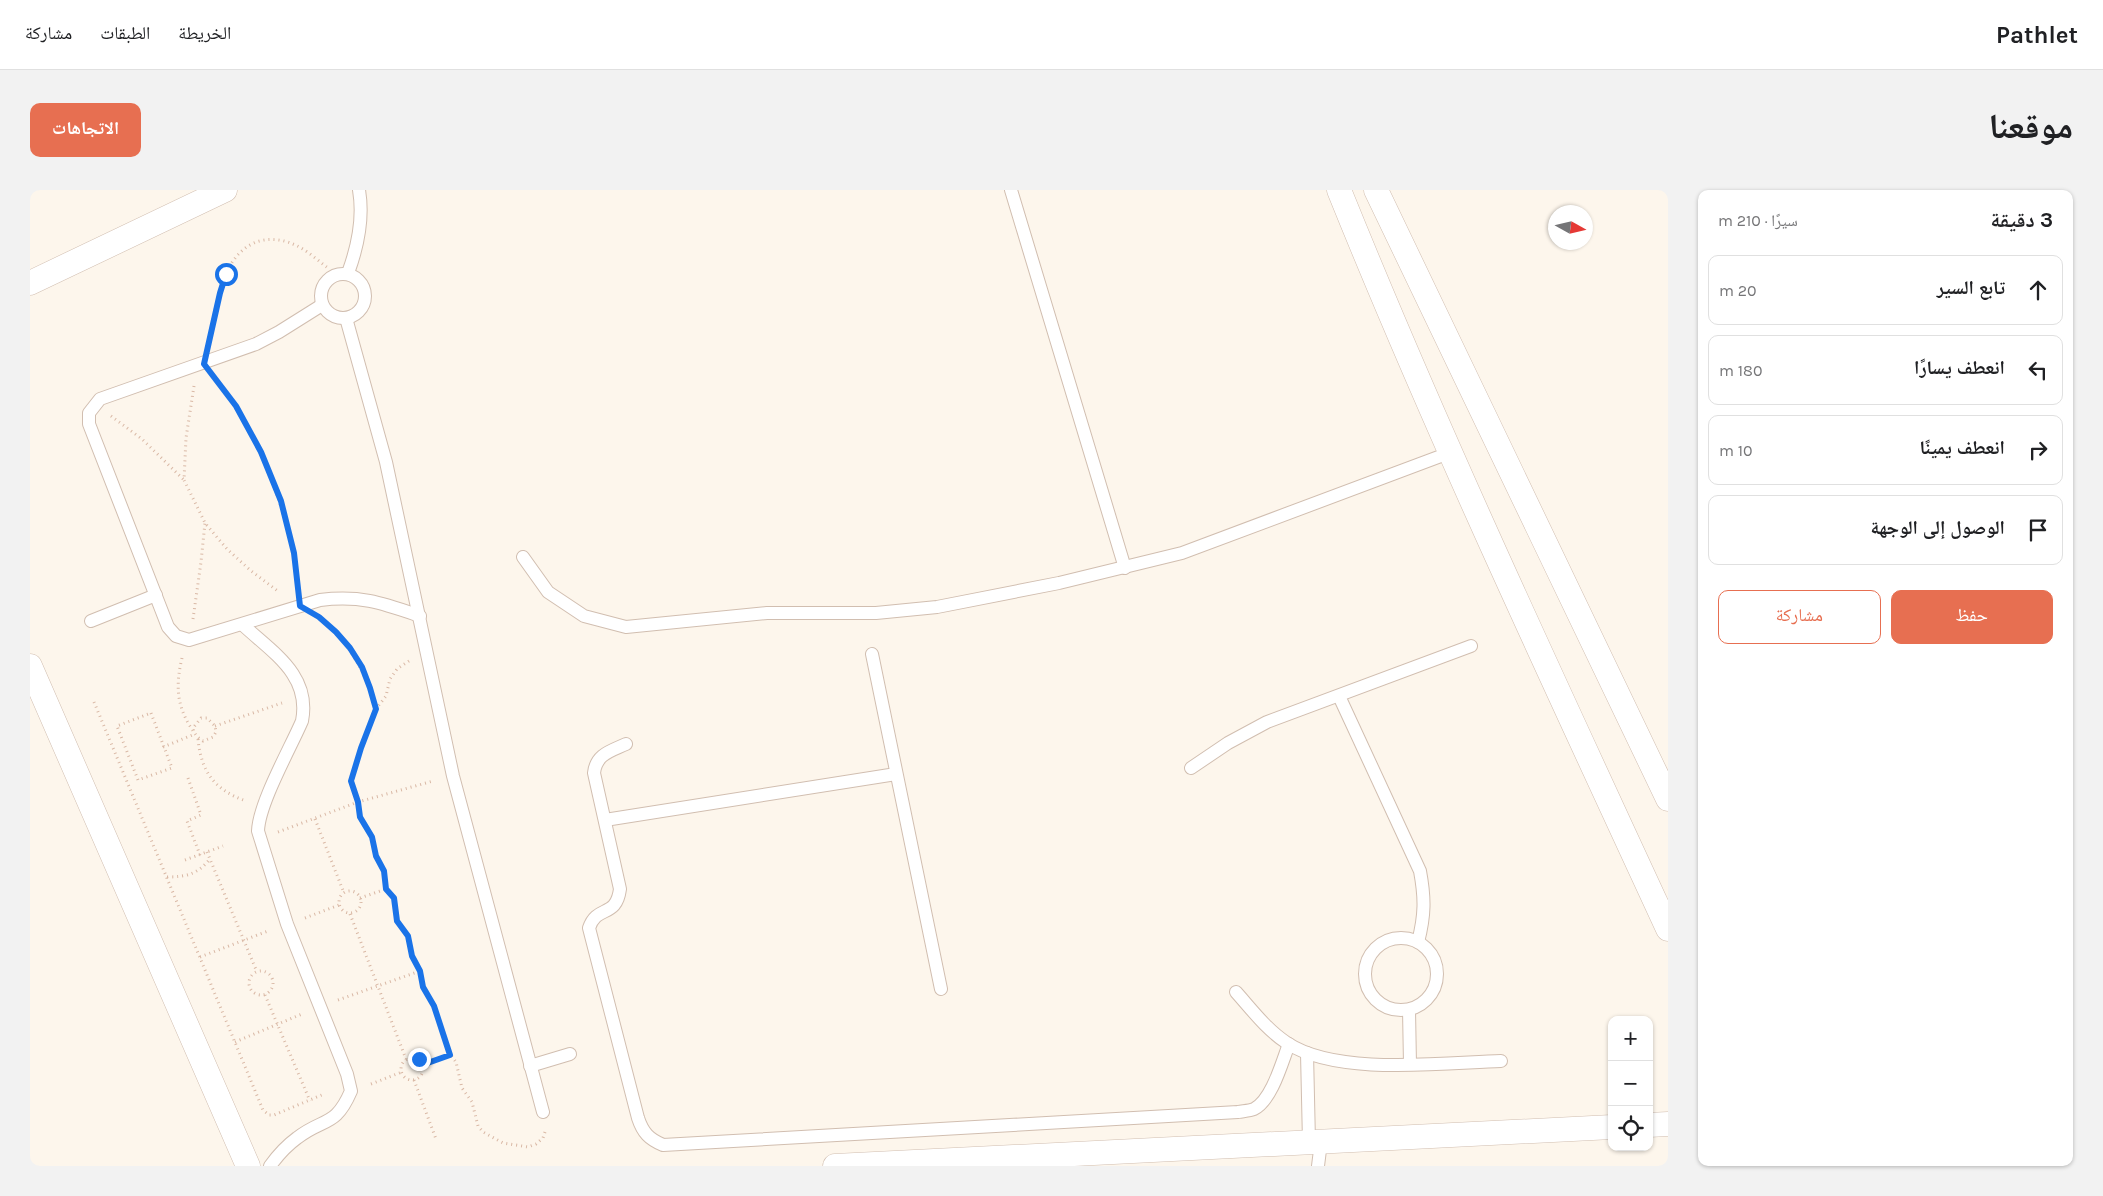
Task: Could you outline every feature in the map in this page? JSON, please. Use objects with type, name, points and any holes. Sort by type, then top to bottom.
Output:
[{"type":"street","points":[[30,283],[226,190]]},
{"type":"street","points":[[1338,190],[1387,310],[1449,453],[1668,929]]},
{"type":"street","points":[[1376,190],[1668,800]]},
{"type":"street","points":[[30,666],[248,1166]]},
{"type":"street","points":[[1653,1125],[1668,1124]]},
{"type":"street","points":[[835,1166],[1608,1127]]},
{"type":"lane","points":[[342,273],[359,280],[365,290],[364,303],[358,313],[346,318],[337,318],[328,313],[322,305],[320,292],[325,280],[342,273],[356,250],[361,224],[359,190]]},
{"type":"lane","points":[[1011,190],[1125,568]]},
{"type":"lane","points":[[322,305],[264,340],[100,399],[93,405],[89,413],[89,424],[171,632],[176,636],[189,640],[320,600],[361,598],[381,602],[420,616]]},
{"type":"lane","points":[[346,318],[386,462],[453,776],[544,1112]]},
{"type":"lane","points":[[522,557],[548,592],[584,616],[626,627],[767,613],[876,613],[937,607],[1059,583],[1182,553],[1449,453]]},
{"type":"lane","points":[[91,622],[156,595]]},
{"type":"lane","points":[[243,624],[292,671],[299,682],[304,696],[305,708],[302,721],[258,822],[260,839],[286,924],[344,1066],[351,1091],[340,1113],[330,1121],[298,1137],[281,1152],[270,1166]]},
{"type":"lane","points":[[1191,768],[1228,743],[1267,722],[1471,646]]},
{"type":"lane","points":[[872,654],[941,989]]},
{"type":"lane","points":[[1340,696],[1420,871],[1424,895],[1424,911],[1418,942]]},
{"type":"lane","points":[[626,744],[599,757],[595,764],[594,773],[620,889],[615,905],[609,910],[597,914],[589,928],[642,1130],[651,1140],[663,1144],[1238,1112],[1253,1109],[1264,1101],[1271,1089],[1289,1044]]},
{"type":"lane","points":[[605,820],[896,774]]},
{"type":"lane","points":[[1394,938],[1406,938],[1418,942],[1428,949],[1435,960],[1438,972],[1436,985],[1430,996],[1421,1005],[1409,1010],[1397,1010],[1384,1006],[1374,999],[1368,988],[1365,976],[1367,963],[1372,952],[1382,943],[1394,938]]},
{"type":"lane","points":[[1236,992],[1272,1032],[1289,1044],[1307,1053],[1345,1063],[1410,1064],[1501,1061]]},
{"type":"lane","points":[[1409,1010],[1410,1064]]},
{"type":"lane","points":[[1307,1053],[1318,1166]]},
{"type":"lane","points":[[530,1066],[570,1054]]},
{"type":"path","points":[[184,480],[191,401],[220,293],[234,258],[244,247],[262,240],[278,239],[294,244],[342,273]]},
{"type":"path","points":[[201,364],[236,406],[261,452],[281,501],[294,553],[300,606]]},
{"type":"path","points":[[93,405],[142,439],[184,480],[205,523],[227,549],[250,570],[324,622],[350,648],[362,667],[376,709]]},
{"type":"path","points":[[205,523],[189,640],[182,657],[178,678],[178,697],[184,716],[198,739],[200,758],[208,776],[240,799],[263,807]]},
{"type":"path","points":[[429,659],[406,662],[397,669],[390,679],[386,696],[376,709],[352,774],[351,781],[358,802],[360,817],[372,837],[376,856],[384,871],[386,889],[394,898],[397,921],[408,936],[412,956],[420,971],[423,987],[434,1006],[450,1055],[456,1062],[462,1088],[472,1102],[475,1118],[483,1132],[503,1142],[528,1147],[536,1144],[543,1138],[546,1130],[544,1112]]},
{"type":"path","points":[[216,726],[304,696]]},
{"type":"path","points":[[94,702],[263,1110],[269,1115],[274,1115],[332,1091]]},
{"type":"path","points":[[151,713],[163,747],[172,768],[138,780],[117,726],[151,713]]},
{"type":"path","points":[[195,734],[193,728],[200,718],[207,718],[216,726],[216,732],[213,737],[208,740],[198,739]]},
{"type":"path","points":[[163,747],[195,734]]},
{"type":"path","points":[[260,839],[358,802],[453,776]]},
{"type":"path","points":[[188,778],[201,815],[187,821],[200,855]]},
{"type":"path","points":[[316,819],[344,893]]},
{"type":"path","points":[[185,860],[223,846]]},
{"type":"path","points":[[207,852],[257,972]]},
{"type":"path","points":[[166,877],[182,877],[193,874],[210,859]]},
{"type":"path","points":[[360,898],[386,889]]},
{"type":"path","points":[[350,914],[357,911],[361,905],[360,898],[356,893],[350,891],[344,893],[339,900],[339,905],[350,914],[406,1059]]},
{"type":"path","points":[[263,971],[272,979],[273,986],[265,995],[259,996],[249,988],[248,982],[251,976],[257,972],[263,971]]},
{"type":"path","points":[[265,995],[310,1101]]},
{"type":"path","points":[[422,1065],[450,1055]]},
{"type":"path","points":[[406,1059],[419,1059],[424,1071],[420,1077],[414,1080],[406,1079],[401,1068],[406,1059]]},
{"type":"path","points":[[351,1091],[402,1072]]},
{"type":"path","points":[[414,1080],[436,1139]]},
{"type":"route","points":[[226,274],[204,364],[236,406],[261,452],[281,501],[294,553],[300,606],[319,617],[350,648],[362,667],[370,688],[376,709],[351,781],[358,802],[360,817],[372,837],[376,856],[384,871],[386,889],[394,898],[397,921],[408,936],[412,956],[418,964],[423,987],[430,996],[434,1006],[450,1055],[422,1065],[419,1059]]}]
